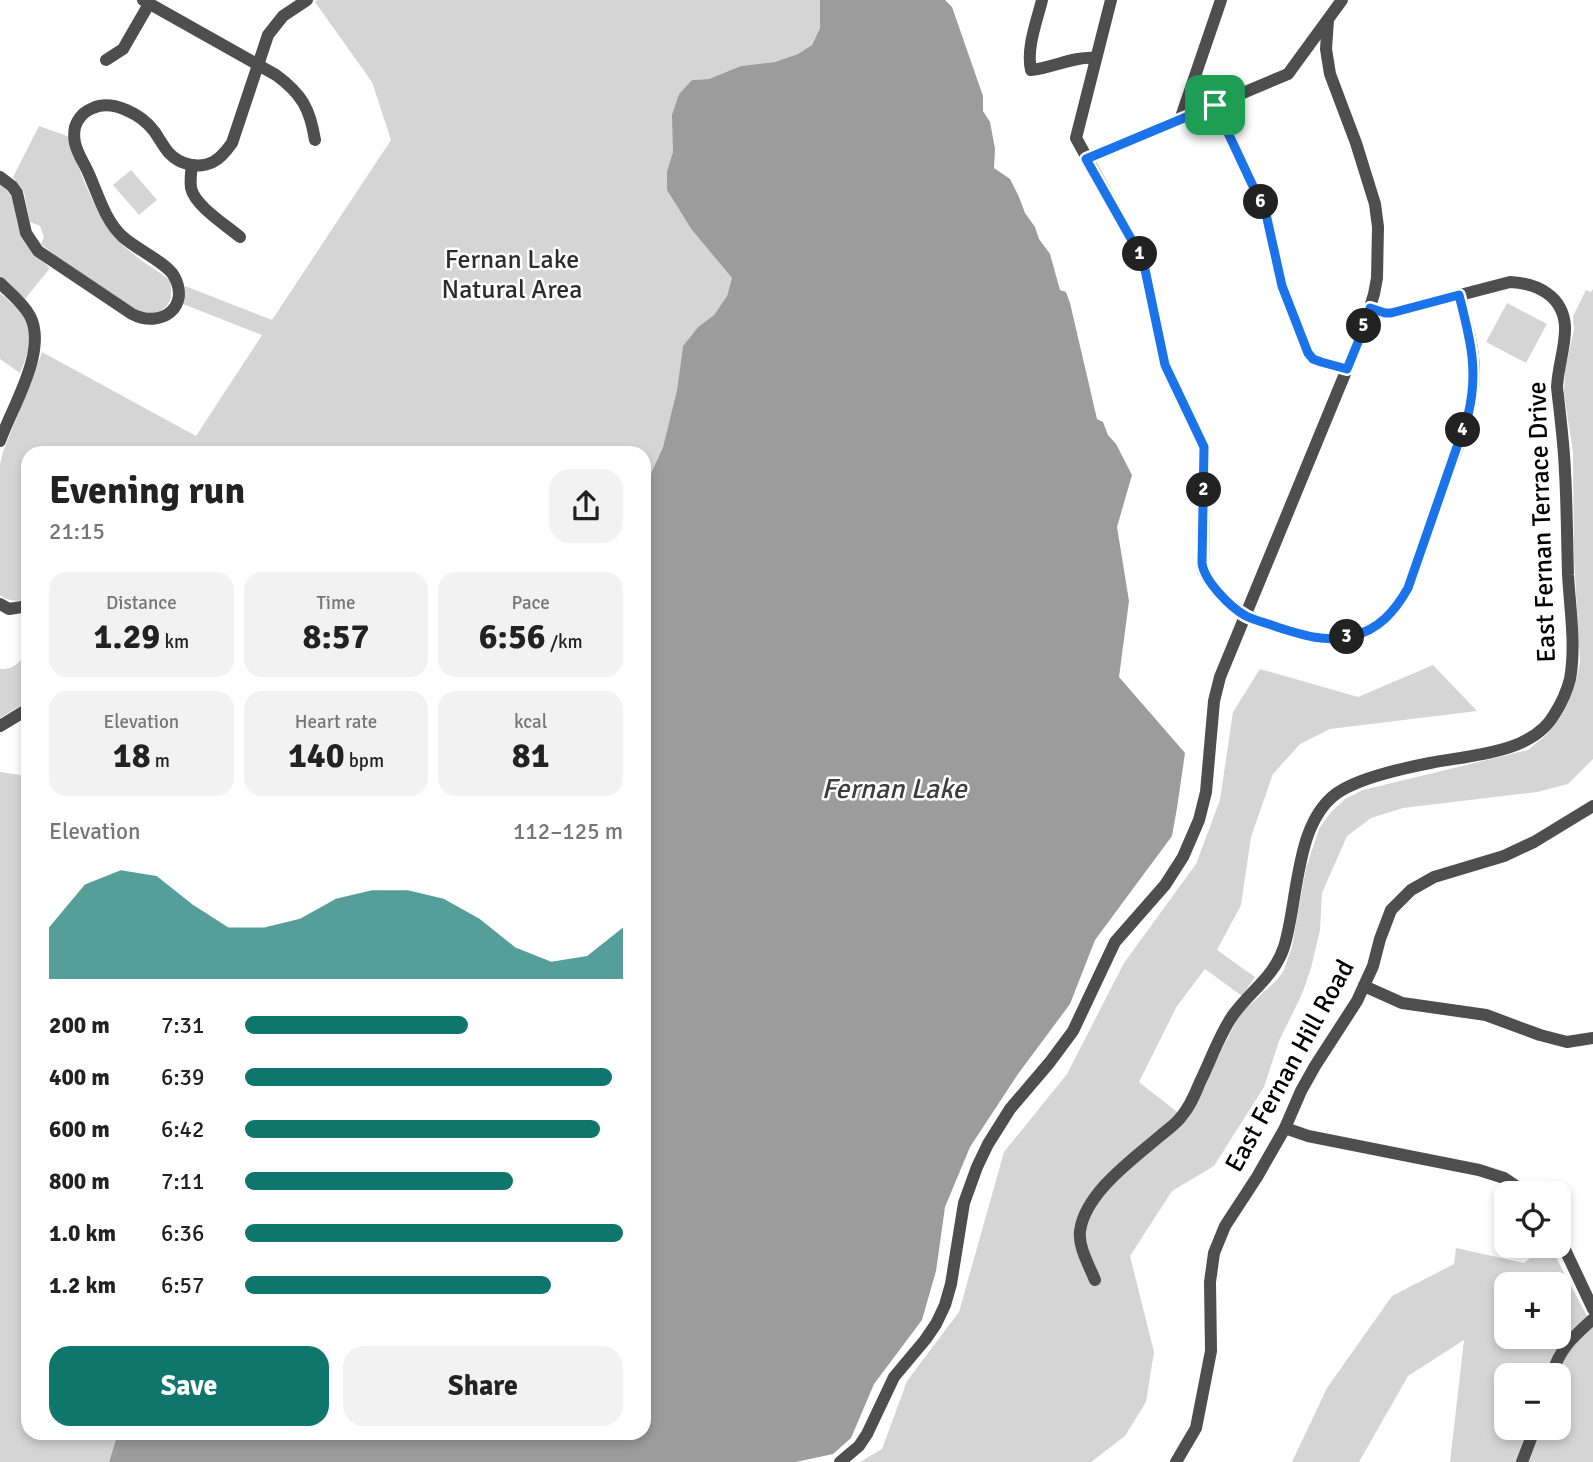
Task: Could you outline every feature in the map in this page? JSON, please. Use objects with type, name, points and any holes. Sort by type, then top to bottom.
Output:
[{"type":"street","points":[[0,177],[17,193],[26,233],[38,251],[140,318],[157,319],[170,312],[177,302],[178,289],[174,275],[114,227],[75,144],[75,128],[83,114],[90,109],[97,106],[116,106],[141,118],[176,159],[192,165],[214,162],[232,143],[263,47],[273,28],[283,16],[307,0]]},
{"type":"street","points":[[1042,0],[1031,48],[1031,69],[1081,58],[1096,58]]},
{"type":"street","points":[[1111,0],[1076,138],[1143,260],[1165,365],[1204,447],[1203,571],[1225,599],[1245,615],[1308,636],[1336,639],[1358,635],[1377,625],[1402,598],[1408,588],[1460,440],[1470,404],[1474,376],[1473,354],[1459,295]]},
{"type":"street","points":[[1180,120],[1221,0]]},
{"type":"street","points":[[106,60],[123,49],[146,2],[276,75],[298,94],[309,111],[315,141]]},
{"type":"street","points":[[1086,159],[1288,74],[1328,20],[1336,2]]},
{"type":"street","points":[[840,1462],[859,1446],[894,1377],[925,1340],[945,1305],[964,1203],[976,1167],[988,1144],[1010,1109],[1073,1031],[1115,942],[1165,885],[1179,866],[1193,838],[1206,792],[1216,690],[1363,330],[1377,278],[1378,227],[1375,204],[1330,74],[1326,49],[1328,20]]},
{"type":"street","points":[[1215,105],[1266,214],[1282,286],[1308,353],[1313,359],[1347,369]]},
{"type":"street","points":[[192,165],[191,184],[194,197],[240,237]]},
{"type":"street","name":"East Fernan Terrace Drive","points":[[1095,1280],[1081,1242],[1084,1217],[1090,1205],[1122,1169],[1180,1119],[1196,1092],[1230,1020],[1250,994],[1274,970],[1289,926],[1305,843],[1327,803],[1344,789],[1362,782],[1527,741],[1554,716],[1570,680],[1572,647],[1565,469],[1557,387],[1565,330],[1564,320],[1556,303],[1550,295],[1535,286],[1504,283],[1391,313],[1370,308]]},
{"type":"street","points":[[0,284],[30,315],[36,333],[31,364],[0,441]]},
{"type":"street","points":[[0,604],[9,609],[21,607]]},
{"type":"street","points":[[0,726],[21,713]]},
{"type":"street","name":"East Fernan Hill Road","points":[[1176,1462],[1195,1428],[1211,1351],[1210,1282],[1214,1253],[1225,1226],[1285,1128],[1315,1066],[1349,1016],[1373,966],[1391,910],[1411,890],[1434,877],[1504,856],[1534,842],[1593,806]]},
{"type":"street","points":[[1364,986],[1402,1003],[1486,1015],[1567,1042],[1593,1038]]},
{"type":"street","points":[[1285,1128],[1308,1136],[1479,1170],[1508,1181]]},
{"type":"street","points":[[1569,1258],[1593,1309]]},
{"type":"street","points":[[1556,1363],[1570,1339],[1593,1319]]},
{"type":"street","points":[[1522,1462],[1530,1440]]},
{"type":"green space","name":"Fernan Lake Natural Area","points":[[820,0],[820,28],[812,45],[798,54],[775,62],[741,66],[709,79],[692,80],[679,94],[673,115],[673,152],[667,171],[692,230],[732,278],[727,296],[714,315],[698,327],[683,346],[677,390],[663,447],[651,474],[651,446],[21,446],[21,600],[6,599],[0,595],[0,464],[42,352],[196,436],[262,335],[183,304],[185,286],[272,320],[391,140],[372,82],[315,2]]},
{"type":"green space","points":[[39,126],[70,137],[88,189],[108,228],[127,249],[170,280],[170,301],[155,315],[140,312],[41,244],[44,237],[40,226],[30,222],[24,192],[13,177]]},
{"type":"green space","points":[[131,170],[157,200],[139,215],[113,185]]},
{"type":"green space","points":[[0,184],[10,194],[24,239],[50,268],[25,299],[0,276]]},
{"type":"green space","points":[[1593,289],[1593,759],[1568,784],[1537,792],[1403,808],[1371,818],[1347,836],[1322,893],[1320,930],[1311,968],[1302,994],[1279,1041],[1264,1087],[1214,1166],[1172,1191],[1130,1256],[1154,1352],[1146,1402],[1125,1436],[1091,1462],[860,1462],[882,1449],[907,1381],[959,1312],[1004,1152],[1067,1074],[1124,963],[1196,864],[1220,800],[1233,712],[1260,669],[1358,697],[1433,665],[1477,711],[1330,729],[1300,744],[1273,774],[1251,837],[1241,905],[1217,950],[1255,977],[1242,996],[1205,969],[1177,1006],[1139,1082],[1186,1119],[1240,1014],[1277,980],[1284,970],[1292,947],[1306,868],[1319,829],[1331,812],[1345,799],[1363,790],[1528,750],[1545,736],[1564,711],[1576,681],[1580,661],[1574,558],[1573,453],[1564,393],[1565,369],[1574,330],[1573,316],[1586,290],[1591,292]]},
{"type":"green space","points":[[0,293],[21,313],[28,328],[28,350],[20,373],[0,359]]},
{"type":"green space","points":[[1507,303],[1547,324],[1526,363],[1486,342]]},
{"type":"green space","points":[[21,660],[21,705],[0,718],[0,669],[19,663]]},
{"type":"green space","points":[[0,772],[21,775],[21,1440],[116,1440],[109,1462],[0,1462]]},
{"type":"green space","points":[[1456,1248],[1524,1263],[1530,1258],[1556,1258],[1564,1272],[1494,1272],[1494,1349],[1571,1349],[1571,1286],[1593,1327],[1593,1462],[1450,1462],[1464,1340],[1408,1376],[1359,1462],[1292,1462],[1327,1388],[1392,1296],[1454,1264]]},
{"type":"water","name":"Fernan Lake","points":[[820,0],[945,0],[952,7],[983,96],[983,111],[990,122],[995,149],[994,168],[1010,179],[1025,213],[1050,254],[1060,290],[1066,292],[1070,303],[1097,419],[1103,422],[1132,475],[1117,527],[1129,601],[1119,677],[1185,753],[1172,836],[1095,940],[1070,1004],[1018,1074],[970,1147],[945,1207],[936,1271],[922,1320],[874,1384],[851,1438],[833,1454],[796,1462],[109,1462],[116,1440],[651,1440],[651,474],[663,447],[677,390],[683,346],[698,327],[714,315],[727,296],[732,278],[692,230],[667,190],[667,171],[673,152],[672,115],[679,94],[692,80],[709,79],[741,66],[775,62],[798,54],[812,45],[820,28]]},
{"type":"route","points":[[1215,105],[1270,224],[1282,286],[1308,353],[1313,359],[1347,369],[1370,308],[1391,313],[1459,295],[1474,367],[1468,415],[1408,588],[1393,611],[1381,622],[1351,637],[1318,638],[1253,619],[1225,599],[1203,571],[1204,447],[1165,365],[1143,260],[1086,159],[1215,105]]}]
